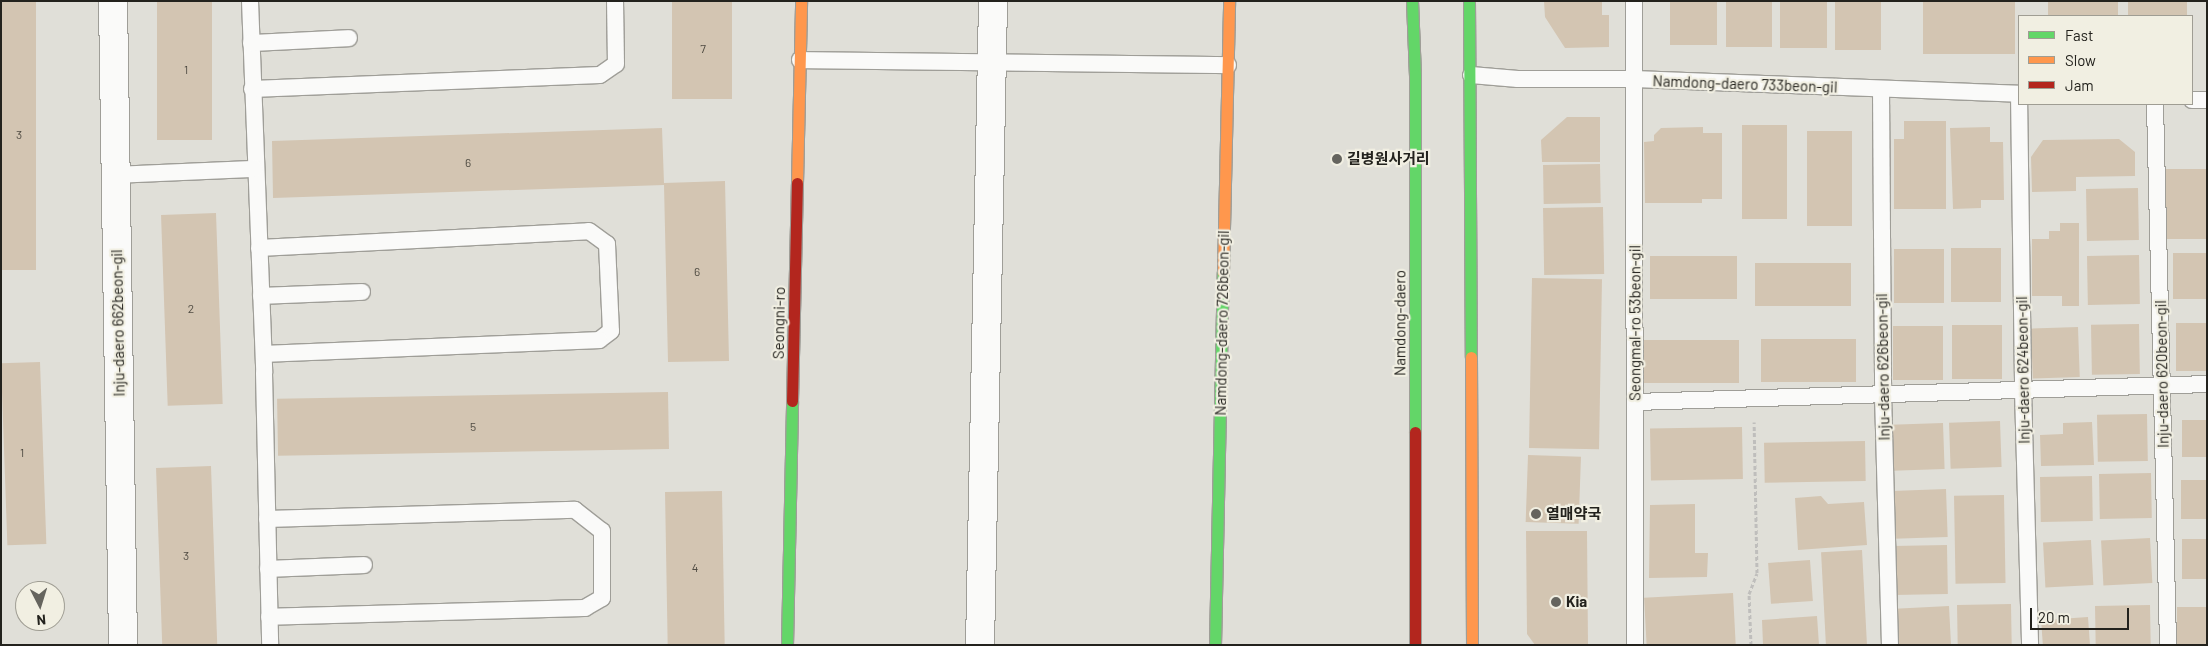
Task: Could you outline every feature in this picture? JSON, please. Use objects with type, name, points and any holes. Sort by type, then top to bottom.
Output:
[{"type":"street","name":"Inju-daero 662beon-gil","points":[[113,1],[123,645]]},
{"type":"street","name":"Seongni-ro","points":[[787,645],[801,1]]},
{"type":"street","points":[[980,645],[994,1]]},
{"type":"street","name":"Namdong-daero 726beon-gil","points":[[1215,645],[1229,1]]},
{"type":"street","name":"Namdong-daero","points":[[1412,1],[1415,75],[1415,645]]},
{"type":"street","points":[[1469,1],[1472,75],[1472,645]]},
{"type":"lane","points":[[250,1],[255,170],[264,354],[270,645]]},
{"type":"lane","points":[[252,88],[600,75],[616,64],[615,1]]},
{"type":"lane","name":"Seongmal-ro 53beon-gil","points":[[1634,1],[1635,645]]},
{"type":"lane","points":[[251,43],[349,38]]},
{"type":"lane","points":[[800,60],[1228,65]]},
{"type":"lane","name":"Namdong-daero 733beon-gil","points":[[1472,75],[1518,79],[1634,79],[2018,94]]},
{"type":"lane","name":"Inju-daero 626beon-gil","points":[[1881,90],[1883,395],[1890,645]]},
{"type":"lane","points":[[2193,100],[2207,100]]},
{"type":"lane","name":"Inju-daero 624beon-gil","points":[[2019,105],[2023,391],[2030,645]]},
{"type":"lane","name":"Inju-daero 620beon-gil","points":[[2155,105],[2168,645]]},
{"type":"lane","points":[[116,174],[255,170]]},
{"type":"lane","points":[[259,248],[589,231],[607,244],[611,332],[599,340],[264,354]]},
{"type":"lane","points":[[261,296],[362,292]]},
{"type":"lane","points":[[1635,402],[2207,384]]},
{"type":"lane","points":[[267,519],[575,510],[602,532],[602,598],[584,608],[269,617]]},
{"type":"lane","points":[[268,569],[364,565]]},
{"type":"path","points":[[1752,645],[1749,594],[1756,573],[1754,398]]},
{"type":"building","points":[[1,1],[36,1],[36,270],[1,270]]},
{"type":"building","points":[[157,1],[212,1],[212,140],[157,140]]},
{"type":"building","points":[[672,1],[732,1],[732,99],[672,99]]},
{"type":"building","points":[[1544,1],[1602,1],[1602,15],[1609,15],[1609,47],[1565,48],[1545,17]]},
{"type":"building","points":[[1670,1],[1717,1],[1717,45],[1670,45]]},
{"type":"building","points":[[1726,1],[1772,1],[1772,47],[1726,47]]},
{"type":"building","points":[[1780,1],[1827,1],[1827,48],[1780,48]]},
{"type":"building","points":[[1835,1],[1881,1],[1881,50],[1835,50]]},
{"type":"building","points":[[1923,1],[2015,1],[2015,54],[1923,54]]},
{"type":"building","points":[[2048,1],[2118,1],[2118,15],[2048,15]]},
{"type":"building","points":[[2128,1],[2187,1],[2187,15],[2128,15]]},
{"type":"building","points":[[1567,117],[1600,117],[1600,162],[1542,162],[1541,140]]},
{"type":"building","points":[[1904,121],[1946,121],[1946,209],[1894,209],[1894,139],[1904,139]]},
{"type":"building","points":[[1742,125],[1787,125],[1787,219],[1742,219]]},
{"type":"building","points":[[1703,127],[1703,133],[1722,133],[1722,199],[1702,199],[1702,203],[1645,203],[1644,142],[1654,141],[1654,135],[1661,128]]},
{"type":"building","points":[[1990,127],[1990,142],[2003,142],[2004,200],[1981,200],[1981,208],[1953,209],[1950,128]]},
{"type":"building","points":[[662,128],[664,183],[725,181],[729,361],[668,362],[664,185],[273,198],[272,141]]},
{"type":"building","points":[[1807,131],[1852,131],[1852,226],[1807,226]]},
{"type":"building","points":[[2119,139],[2135,152],[2135,176],[2076,177],[2076,191],[2032,192],[2031,157],[2043,140]]},
{"type":"building","points":[[1600,164],[1601,203],[1544,204],[1543,165]]},
{"type":"building","points":[[2165,169],[2207,169],[2207,239],[2165,239]]},
{"type":"building","points":[[2138,188],[2139,240],[2087,241],[2086,189]]},
{"type":"building","points":[[1603,207],[1604,274],[1544,275],[1543,208]]},
{"type":"building","points":[[216,213],[223,404],[168,406],[161,215]]},
{"type":"building","points":[[2060,223],[2079,223],[2079,306],[2062,306],[2062,296],[2032,296],[2032,239],[2049,239],[2049,231],[2060,231]]},
{"type":"building","points":[[1951,248],[2001,248],[2001,302],[1951,302]]},
{"type":"building","points":[[1894,249],[1944,249],[1944,303],[1894,303]]},
{"type":"building","points":[[2173,253],[2207,253],[2207,299],[2173,299]]},
{"type":"building","points":[[2139,255],[2140,304],[2088,305],[2087,256]]},
{"type":"building","points":[[1650,256],[1737,256],[1737,299],[1650,299]]},
{"type":"building","points":[[1755,263],[1851,263],[1851,306],[1755,306]]},
{"type":"building","points":[[1532,278],[1602,279],[1599,449],[1529,448]]},
{"type":"building","points":[[2176,323],[2207,323],[2207,371],[2176,371]]},
{"type":"building","points":[[2139,324],[2140,374],[2092,375],[2091,325]]},
{"type":"building","points":[[1952,325],[2002,325],[2002,379],[1952,379]]},
{"type":"building","points":[[1893,326],[1943,326],[1943,380],[1893,380]]},
{"type":"building","points":[[2078,327],[2080,377],[2033,379],[2031,329]]},
{"type":"building","points":[[1761,339],[1856,339],[1856,382],[1761,382]]},
{"type":"building","points":[[1644,340],[1739,340],[1739,383],[1644,383]]},
{"type":"building","points":[[40,362],[46,544],[7,545],[1,363]]},
{"type":"building","points":[[668,392],[669,449],[278,456],[277,399]]},
{"type":"building","points":[[2147,414],[2148,461],[2098,462],[2097,415]]},
{"type":"building","points":[[2182,420],[2207,420],[2207,457],[2182,457]]},
{"type":"building","points":[[2000,421],[2002,467],[1951,469],[1949,423]]},
{"type":"building","points":[[2092,422],[2094,465],[2041,466],[2040,435],[2063,434],[2063,423]]},
{"type":"building","points":[[1943,423],[1945,469],[1893,471],[1891,425]]},
{"type":"building","points":[[1742,427],[1743,479],[1651,481],[1650,429]]},
{"type":"building","points":[[1865,441],[1866,481],[1765,483],[1764,443]]},
{"type":"building","points":[[1528,455],[1581,457],[1579,524],[1526,522]]},
{"type":"building","points":[[211,466],[217,645],[162,645],[156,468]]},
{"type":"building","points":[[2151,473],[2152,518],[2100,519],[2099,474]]},
{"type":"building","points":[[2092,476],[2093,521],[2041,522],[2040,477]]},
{"type":"building","points":[[2181,480],[2207,480],[2207,519],[2181,519]]},
{"type":"building","points":[[1946,489],[1948,537],[1894,539],[1892,491]]},
{"type":"building","points":[[722,491],[725,645],[668,645],[665,492]]},
{"type":"building","points":[[2004,495],[2006,583],[1956,584],[1954,496]]},
{"type":"building","points":[[1821,496],[1828,504],[1864,502],[1867,545],[1798,550],[1795,498]]},
{"type":"building","points":[[1695,504],[1695,553],[1708,553],[1707,577],[1649,578],[1650,505]]},
{"type":"building","points":[[1526,531],[1587,531],[1588,645],[1535,645],[1527,634]]},
{"type":"building","points":[[2150,538],[2152,583],[2103,586],[2101,541]]},
{"type":"building","points":[[2182,539],[2207,539],[2207,579],[2182,579]]},
{"type":"building","points":[[2091,540],[2093,585],[2045,587],[2043,543]]},
{"type":"building","points":[[1947,545],[1948,594],[1894,595],[1893,546]]},
{"type":"building","points":[[1862,550],[1867,645],[1826,645],[1821,552]]},
{"type":"building","points":[[1810,560],[1813,601],[1771,604],[1768,563]]},
{"type":"building","points":[[1733,593],[1736,645],[1647,645],[1644,598]]},
{"type":"building","points":[[2011,604],[2012,645],[1958,645],[1957,605]]},
{"type":"building","points":[[2150,605],[2151,645],[2096,645],[2095,606]]},
{"type":"building","points":[[1949,606],[1951,645],[1897,645],[1895,609]]},
{"type":"building","points":[[2177,607],[2207,607],[2207,645],[2177,645]]},
{"type":"building","points":[[1817,616],[1819,645],[1763,645],[1762,620]]},
{"type":"building","points":[[2088,617],[2090,645],[2043,645],[2041,620]]},
{"type":"traffic: fast","points":[[1412,1],[1415,75],[1415,432]]},
{"type":"traffic: fast","points":[[1469,1],[1471,357]]},
{"type":"traffic: fast","points":[[1215,645],[1223,272]]},
{"type":"traffic: fast","points":[[787,645],[792,401]]},
{"type":"traffic: slow","points":[[797,183],[801,1]]},
{"type":"traffic: slow","points":[[1223,272],[1229,1]]},
{"type":"traffic: slow","points":[[1471,357],[1472,645]]},
{"type":"traffic: jam","points":[[792,401],[797,183]]},
{"type":"traffic: jam","points":[[1415,432],[1415,645]]},
{"type":"place","name":"길병원사거리","points":[[1337,159]]},
{"type":"place","name":"열매약국","points":[[1536,514]]},
{"type":"place","name":"Kia","points":[[1556,602]]}]
